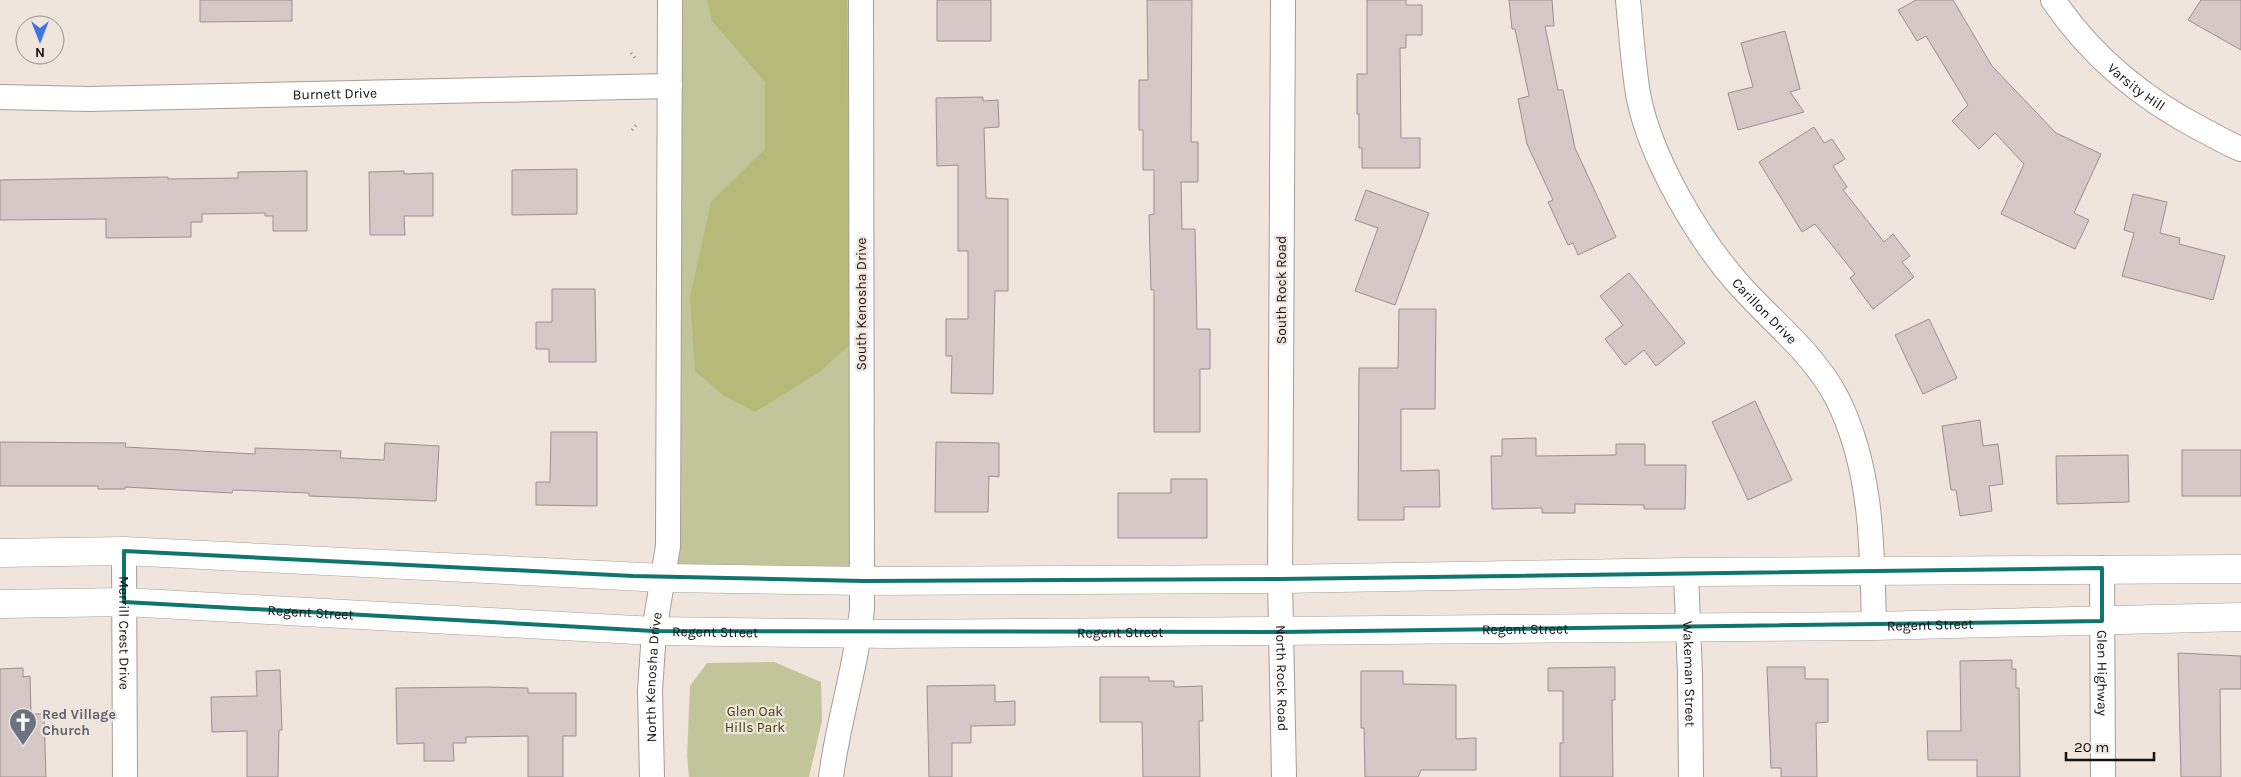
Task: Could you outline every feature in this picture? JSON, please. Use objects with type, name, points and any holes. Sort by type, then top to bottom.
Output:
[{"type":"street","points":[[663,578],[668,546],[670,0]]},
{"type":"street","name":"South Kenosha Drive","points":[[861,0],[863,581],[861,621]]},
{"type":"street","name":"South Rock Road","points":[[1280,579],[1283,0]]},
{"type":"street","name":"Carillon Drive","points":[[1628,0],[1639,95],[1652,140],[1672,183],[1703,238],[1737,281],[1786,331],[1822,375],[1837,398],[1854,436],[1866,488],[1873,571],[1874,626]]},
{"type":"street","name":"Varsity Hill","points":[[2053,0],[2065,18],[2100,58],[2138,90],[2178,117],[2241,149]]},
{"type":"street","name":"Burnett Drive","points":[[0,97],[89,99],[670,86]]},
{"type":"street","points":[[0,553],[124,551],[663,578],[863,581],[1280,579],[1686,572],[2102,568],[2241,569]]},
{"type":"street","name":"Merrill Crest Drive","points":[[124,551],[125,777]]},
{"type":"street","name":"Glen Highway","points":[[2102,568],[2103,777]]},
{"type":"street","name":"Wakeman Street","points":[[1686,572],[1689,626],[1691,777]]},
{"type":"street","name":"North Kenosha Drive","points":[[652,777],[650,690],[654,631],[663,578]]},
{"type":"street","name":"North Rock Road","points":[[1280,579],[1284,777]]},
{"type":"street","name":"Regent Street","points":[[0,604],[124,602],[654,631],[861,621],[1280,632],[1689,626],[1874,626],[2241,617]]},
{"type":"street","points":[[831,777],[834,748],[861,621]]},
{"type":"path","points":[[631,53],[637,60]]},
{"type":"path","points":[[632,130],[638,123]]},
{"type":"highlighted area","points":[[124,551],[633,576],[863,581],[1280,579],[2102,568],[2102,621],[1280,632],[654,631],[124,602]]},
{"type":"green space","points":[[670,0],[861,0],[863,581],[663,578]]},
{"type":"green space","points":[[707,0],[847,0],[850,344],[821,371],[755,412],[723,395],[695,371],[690,297],[711,202],[765,149],[765,82],[712,21]]},
{"type":"green space","name":"Glen Oak Hills Park","points":[[774,662],[821,682],[822,721],[809,777],[689,777],[687,756],[690,686],[707,663]]},
{"type":"building","points":[[200,0],[292,0],[292,21],[200,22]]},
{"type":"building","points":[[937,0],[991,0],[991,41],[937,41]]},
{"type":"building","points":[[1147,0],[1192,0],[1191,142],[1198,142],[1198,182],[1181,182],[1182,229],[1195,229],[1197,329],[1210,329],[1210,369],[1200,369],[1200,432],[1154,432],[1154,290],[1151,290],[1149,215],[1154,214],[1154,170],[1143,170],[1143,130],[1139,130],[1139,80],[1148,80]]},
{"type":"building","points":[[1367,0],[1406,0],[1406,5],[1422,5],[1422,35],[1406,35],[1406,48],[1400,48],[1401,138],[1420,138],[1420,168],[1362,168],[1362,148],[1359,148],[1359,114],[1357,114],[1357,74],[1367,74]]},
{"type":"building","points":[[1509,0],[1552,0],[1554,26],[1545,26],[1558,90],[1563,90],[1575,148],[1616,237],[1578,255],[1573,243],[1568,245],[1548,202],[1553,200],[1527,144],[1518,99],[1529,96],[1515,29],[1512,29]]},
{"type":"building","points":[[1916,0],[1953,0],[1992,66],[2056,133],[2101,154],[2074,213],[2089,220],[2075,249],[2001,214],[2024,164],[1995,133],[1979,149],[1952,121],[1968,105],[1926,36],[1917,41],[1898,10]]},
{"type":"building","points":[[2201,0],[2241,0],[2241,50],[2188,20]]},
{"type":"building","points":[[1785,31],[1800,89],[1790,92],[1804,112],[1738,130],[1728,93],[1753,87],[1741,43]]},
{"type":"building","points":[[983,97],[983,101],[998,100],[999,127],[984,128],[986,198],[1008,199],[1008,291],[995,291],[993,394],[951,393],[952,356],[946,356],[946,319],[968,319],[968,251],[958,251],[958,165],[937,166],[936,98]]},
{"type":"building","points":[[1814,127],[1824,143],[1832,139],[1845,159],[1833,166],[1847,187],[1843,190],[1884,242],[1893,234],[1910,256],[1902,262],[1914,277],[1873,309],[1850,278],[1855,274],[1815,224],[1802,232],[1759,162]]},
{"type":"building","points":[[577,169],[577,214],[512,215],[512,170]]},
{"type":"building","points":[[307,171],[307,231],[273,231],[273,216],[265,216],[265,213],[202,214],[202,222],[191,222],[191,237],[106,238],[106,219],[0,220],[0,180],[168,177],[168,179],[238,178],[238,172]]},
{"type":"building","points":[[404,171],[404,174],[433,173],[433,216],[404,216],[405,235],[370,235],[369,172]]},
{"type":"building","points":[[1366,190],[1429,213],[1395,305],[1355,291],[1378,228],[1355,220]]},
{"type":"building","points":[[2133,194],[2167,202],[2160,233],[2180,238],[2179,244],[2225,256],[2213,300],[2122,276],[2134,233],[2124,230]]},
{"type":"building","points":[[1629,273],[1685,343],[1656,366],[1644,350],[1625,365],[1605,339],[1623,325],[1600,296]]},
{"type":"building","points":[[552,289],[595,289],[596,362],[549,362],[549,349],[536,349],[536,322],[552,322]]},
{"type":"building","points":[[1399,309],[1436,309],[1435,409],[1401,409],[1401,471],[1439,470],[1440,507],[1404,507],[1404,520],[1358,520],[1359,368],[1398,368]]},
{"type":"building","points":[[1929,319],[1957,378],[1923,394],[1895,335]]},
{"type":"building","points":[[1755,401],[1792,480],[1748,500],[1712,422]]},
{"type":"building","points":[[1980,420],[1983,446],[1998,444],[2003,484],[1989,486],[1992,511],[1960,516],[1956,490],[1951,490],[1942,426]]},
{"type":"building","points":[[551,432],[597,432],[597,506],[536,505],[536,482],[550,482]]},
{"type":"building","points":[[1536,438],[1536,456],[1616,455],[1616,444],[1645,444],[1645,465],[1686,465],[1685,509],[1644,509],[1644,505],[1575,504],[1575,513],[1542,513],[1542,508],[1492,509],[1491,456],[1502,456],[1502,439]]},
{"type":"building","points":[[0,442],[126,443],[125,447],[255,454],[255,448],[341,451],[340,458],[384,460],[385,443],[439,446],[436,501],[309,496],[309,493],[233,490],[232,493],[125,487],[125,489],[98,489],[98,486],[0,486]]},
{"type":"building","points":[[936,442],[999,443],[999,477],[989,476],[988,512],[935,512]]},
{"type":"building","points":[[2182,450],[2241,450],[2241,496],[2182,496]]},
{"type":"building","points":[[2128,455],[2129,502],[2057,504],[2056,456]]},
{"type":"building","points":[[1171,479],[1207,479],[1207,538],[1118,538],[1118,493],[1171,493]]},
{"type":"building","points":[[2178,653],[2241,656],[2241,689],[2220,689],[2221,777],[2181,777]]},
{"type":"building","points":[[2012,660],[2012,669],[2016,669],[2016,688],[2019,688],[2020,777],[1977,777],[1977,760],[1928,760],[1927,731],[1961,731],[1960,661]]},
{"type":"building","points":[[1615,667],[1615,700],[1612,700],[1613,777],[1560,777],[1560,743],[1563,743],[1563,691],[1548,691],[1548,668]]},
{"type":"building","points":[[1767,667],[1805,667],[1805,679],[1828,679],[1828,722],[1816,723],[1817,777],[1781,777],[1781,768],[1771,768]]},
{"type":"building","name":"Red Village Church","points":[[23,668],[23,677],[30,676],[31,714],[44,714],[46,777],[0,777],[0,669]]},
{"type":"building","points":[[280,670],[282,730],[279,730],[278,777],[247,777],[247,731],[212,732],[211,697],[257,696],[256,671]]},
{"type":"building","points":[[1361,671],[1403,671],[1403,684],[1456,685],[1456,739],[1476,738],[1476,770],[1421,770],[1418,777],[1365,777],[1364,728],[1361,728]]},
{"type":"building","points":[[1100,677],[1149,677],[1149,681],[1174,681],[1174,687],[1202,686],[1203,721],[1199,721],[1200,777],[1143,777],[1142,722],[1100,722]]},
{"type":"building","points":[[995,685],[995,702],[1015,701],[1015,725],[971,726],[971,743],[952,743],[952,777],[929,777],[927,686]]},
{"type":"building","points":[[396,688],[528,688],[528,693],[576,693],[576,736],[563,736],[563,777],[528,777],[528,736],[466,737],[466,743],[453,743],[454,761],[424,761],[424,743],[397,744]]},
{"type":"place","name":"Red Village Church","points":[[23,746]]}]
